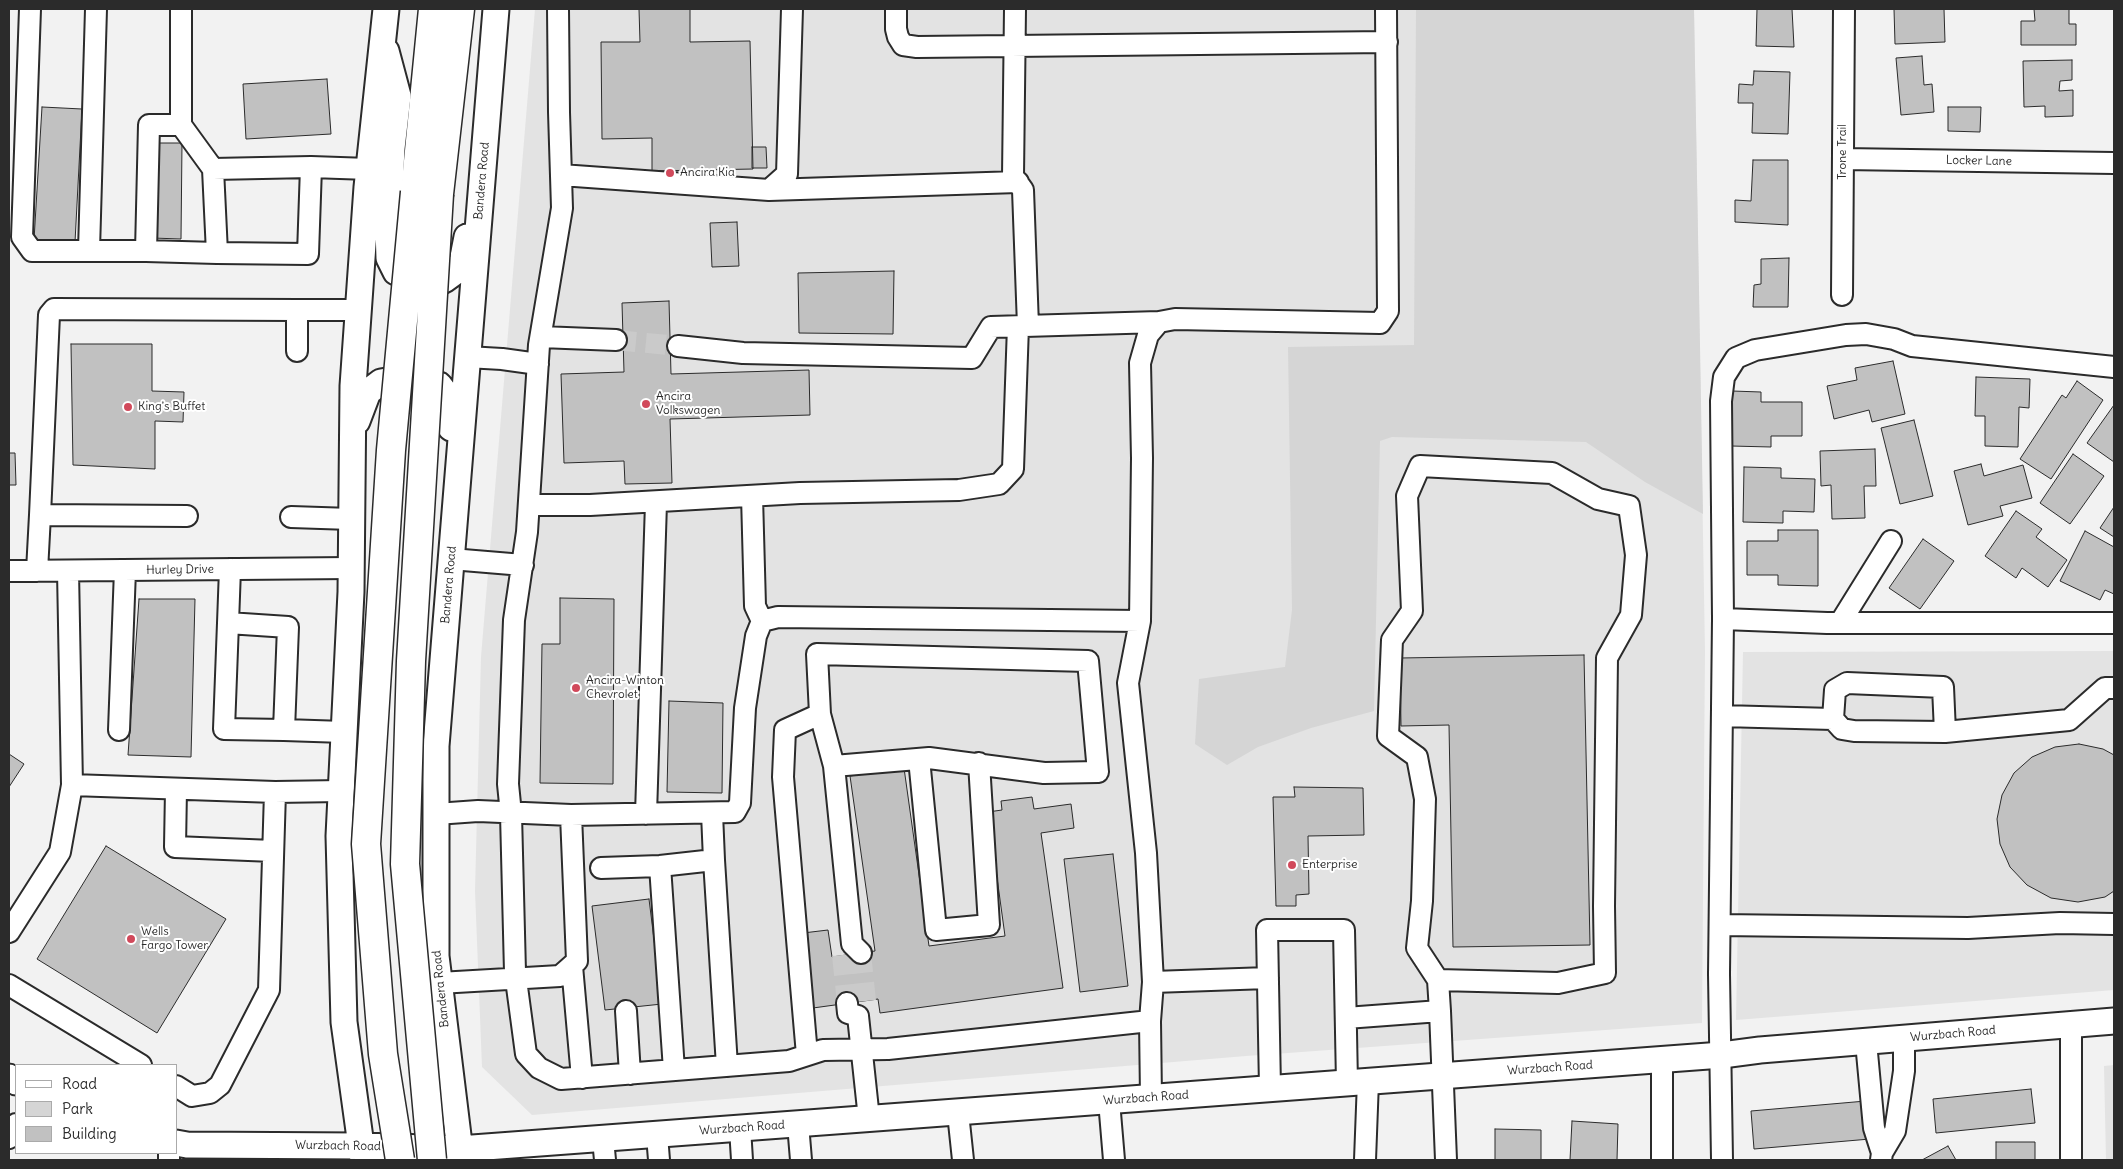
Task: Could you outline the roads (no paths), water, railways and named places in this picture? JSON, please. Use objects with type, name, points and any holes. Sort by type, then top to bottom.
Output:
[{"type":"highway","points":[[432,1160],[406,864],[433,9]]},
{"type":"highway","points":[[400,1160],[383,1054],[366,844],[391,450],[427,193],[460,9]]},
{"type":"main road","points":[[362,1153],[344,1022],[338,836],[351,592],[353,386],[368,169],[386,9]]},
{"type":"main road","name":"Bandera Road","points":[[460,1155],[436,956],[436,746],[496,9]]},
{"type":"main road","points":[[382,40],[398,96],[392,148],[388,228],[389,258],[396,272],[417,280],[444,280],[455,272],[462,262],[484,155]]},
{"type":"main road","points":[[352,466],[358,416],[368,392],[381,382],[404,378],[438,385],[446,394],[451,410],[454,526]]},
{"type":"main road","name":"Wurzbach Road","points":[[178,1143],[362,1153],[460,1155],[604,1149],[657,1134],[1722,1055],[2114,1021]]},
{"type":"street","points":[[30,9],[22,237],[32,251],[89,250],[308,254],[311,167]]},
{"type":"street","points":[[89,250],[96,9]]},
{"type":"street","points":[[181,9],[181,125],[213,169],[217,253]]},
{"type":"street","points":[[558,9],[562,208],[538,364],[529,505],[523,565],[514,620],[508,784],[511,814],[515,979],[526,1054],[540,1068],[561,1079],[582,1078],[789,1060],[823,1050],[888,1049],[1150,1021]]},
{"type":"street","points":[[769,190],[786,174],[792,9]]},
{"type":"street","points":[[896,9],[898,37],[903,45],[917,47],[1387,42]]},
{"type":"street","points":[[529,505],[656,502],[800,493],[959,490],[999,484],[1013,469],[1023,326],[1022,190],[1013,176],[1015,9]]},
{"type":"street","points":[[678,346],[743,353],[972,358],[990,327],[1159,322],[1175,319],[1380,323],[1388,311],[1386,9]]},
{"type":"street","name":"Trone Trail","points":[[1842,295],[1844,9]]},
{"type":"street","points":[[146,251],[150,126],[181,125]]},
{"type":"street","name":"Locker Lane","points":[[1843,159],[2114,163]]},
{"type":"street","points":[[213,169],[311,167],[368,169]]},
{"type":"street","points":[[561,175],[769,190],[1018,182]]},
{"type":"street","points":[[37,571],[49,314],[54,309],[358,310]]},
{"type":"street","points":[[297,310],[297,351]]},
{"type":"street","points":[[1151,1098],[1150,1021],[1153,982],[1146,853],[1128,683],[1140,621],[1142,458],[1140,363],[1148,335],[1159,322]]},
{"type":"street","points":[[1722,1160],[1720,924],[1723,619],[1721,401],[1724,377],[1736,358],[1755,350],[1846,335],[1866,334],[1894,339],[1912,346],[2114,367]]},
{"type":"street","points":[[541,337],[616,340]]},
{"type":"street","points":[[468,357],[538,364]]},
{"type":"street","points":[[1438,980],[1558,983],[1605,973],[1607,658],[1631,616],[1636,555],[1629,506],[1598,498],[1552,473],[1420,466],[1407,496],[1412,611],[1392,640],[1388,736],[1417,757],[1425,799],[1422,901],[1417,948],[1438,980],[1446,1160]]},
{"type":"street","points":[[436,814],[478,811],[511,814],[572,815],[735,812],[740,803],[745,708],[756,636],[762,621],[755,606],[752,496]]},
{"type":"street","points":[[646,814],[656,502]]},
{"type":"street","points":[[40,515],[187,516]]},
{"type":"street","points":[[291,517],[351,519]]},
{"type":"street","points":[[1840,623],[1891,541]]},
{"type":"street","points":[[451,559],[523,565]]},
{"type":"street","name":"Hurley Drive","points":[[9,572],[350,568]]},
{"type":"street","points":[[119,730],[125,570]]},
{"type":"street","points":[[230,570],[224,729],[344,732]]},
{"type":"street","points":[[9,932],[60,852],[72,785],[68,571]]},
{"type":"street","points":[[762,621],[778,617],[1140,621]]},
{"type":"street","points":[[1723,619],[1840,623],[2114,623]]},
{"type":"street","points":[[228,624],[288,627],[284,730]]},
{"type":"street","points":[[834,766],[919,759],[978,763],[1044,773],[1098,772],[1088,661],[817,654],[820,714],[834,766],[852,951]]},
{"type":"street","points":[[1945,732],[1943,686],[1846,684],[1835,690],[1833,719],[1842,729],[1854,731],[1945,732],[2070,720],[2105,688],[2114,688]]},
{"type":"street","points":[[807,1055],[783,777],[784,730],[820,714]]},
{"type":"street","points":[[1722,716],[1833,719]]},
{"type":"street","points":[[919,759],[936,930],[988,925],[978,763]]},
{"type":"street","points":[[72,785],[176,790],[341,791]]},
{"type":"street","points":[[176,790],[175,848],[273,850]]},
{"type":"street","points":[[178,1087],[192,1096],[210,1093],[220,1085],[269,990],[275,792]]},
{"type":"street","points":[[712,813],[727,1066]]},
{"type":"street","points":[[439,983],[480,979],[560,976],[577,961],[572,815]]},
{"type":"street","points":[[601,868],[660,866],[714,860]]},
{"type":"street","points":[[660,866],[674,1070]]},
{"type":"street","points":[[1720,924],[1968,928],[2060,923],[2114,924]]},
{"type":"street","points":[[1270,1088],[1267,930],[1344,930],[1346,1018],[1358,1082],[1365,1160]]},
{"type":"street","points":[[572,966],[582,1078]]},
{"type":"street","points":[[1153,982],[1268,978]]},
{"type":"street","points":[[9,985],[139,1064]]},
{"type":"street","points":[[857,1007],[869,1119]]},
{"type":"street","points":[[626,1011],[630,1074]]},
{"type":"street","points":[[1346,1018],[1440,1011]]},
{"type":"street","points":[[2071,1025],[2071,1160]]},
{"type":"street","points":[[1881,1156],[1895,1131],[1904,1072],[1904,1038]]},
{"type":"street","points":[[1866,1042],[1874,1128],[1881,1156]]},
{"type":"street","points":[[1662,1059],[1662,1160]]},
{"type":"street","points":[[1109,1100],[1114,1160]]},
{"type":"street","points":[[958,1113],[963,1160]]},
{"type":"street","points":[[798,1124],[801,1160]]},
{"type":"street","points":[[9,1138],[15,1126]]},
{"type":"street","points":[[740,1128],[742,1160]]},
{"type":"street","points":[[657,1134],[659,1160]]},
{"type":"tunnel","points":[[616,340],[678,346]]},
{"type":"tunnel","points":[[861,953],[866,1001]]},
{"type":"tunnel","points":[[842,955],[847,1003]]},
{"type":"place","name":"Ancira Kia","points":[[670,173]]},
{"type":"place","name":"Ancira Volkswagen","points":[[646,404]]},
{"type":"place","name":"King's Buffet","points":[[128,407]]},
{"type":"place","name":"Ancira-Winton Chevrolet","points":[[576,688]]},
{"type":"place","name":"Enterprise","points":[[1292,865]]},
{"type":"place","name":"Wells Fargo Tower","points":[[131,939]]}]
